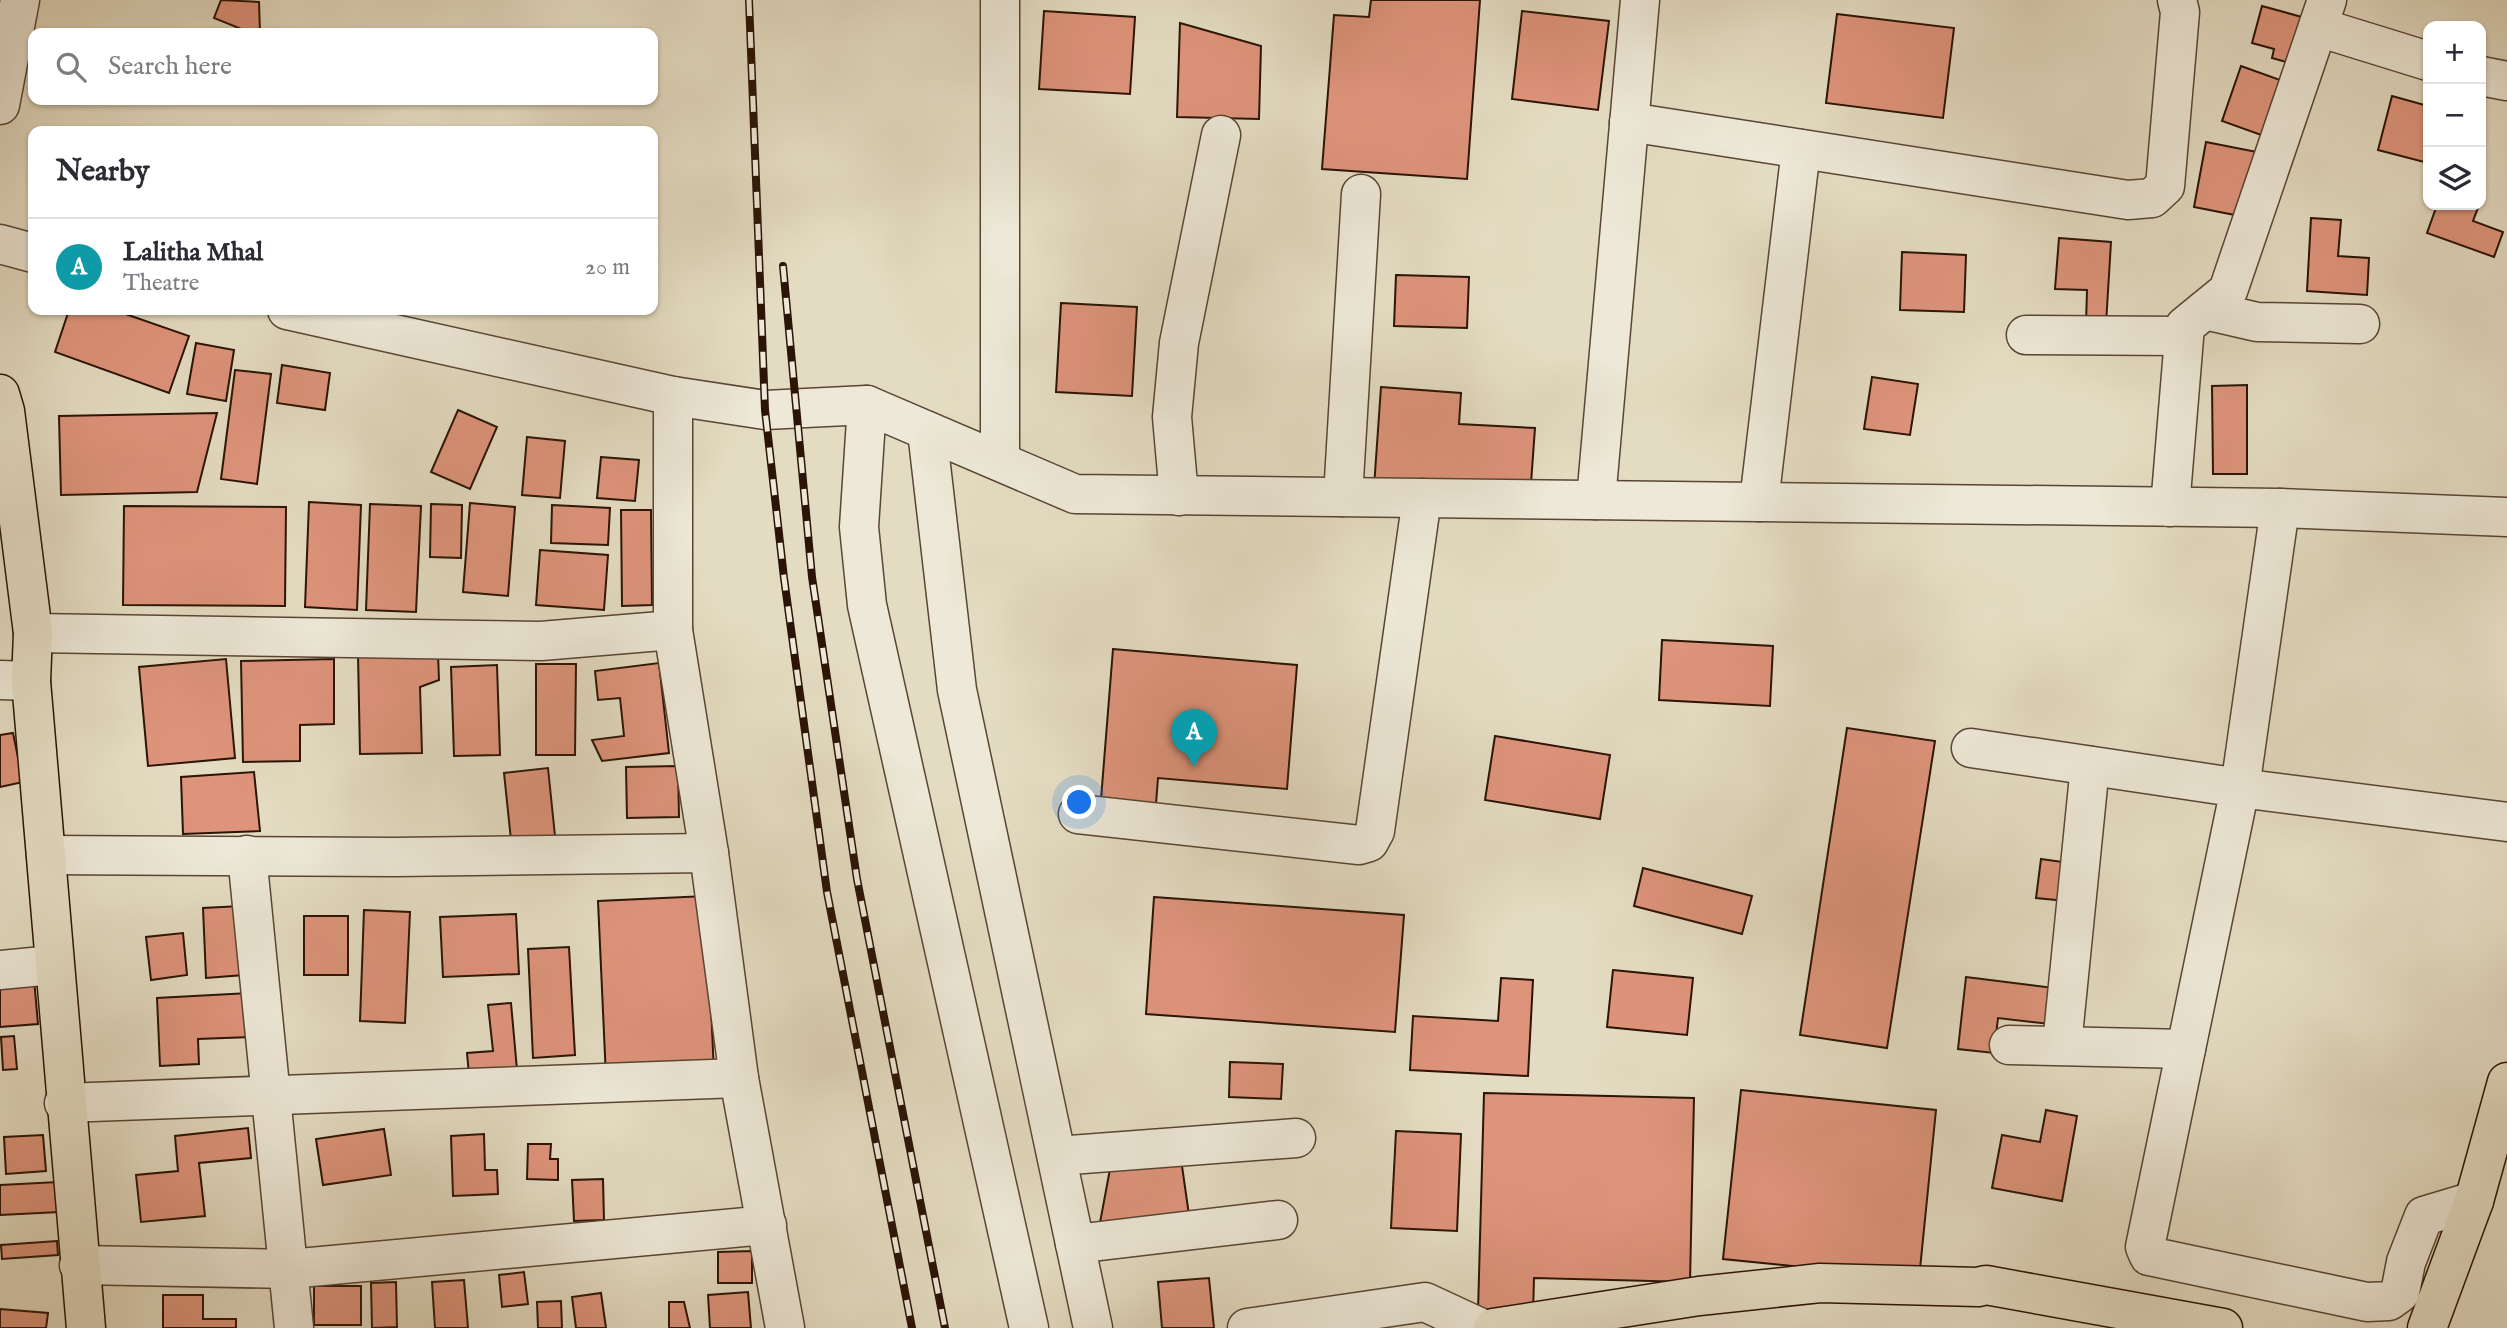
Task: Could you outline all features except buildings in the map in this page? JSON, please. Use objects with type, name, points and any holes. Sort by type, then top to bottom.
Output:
[{"type":"main road","points":[[0,394],[5,411],[33,633],[15,681],[46,855],[64,1103],[86,1328]]},
{"type":"main road","points":[[2427,1328],[2474,1201],[2507,1082]]},
{"type":"main road","points":[[1493,1328],[1699,1296],[1819,1283],[1986,1285],[2183,1324],[2223,1328]]},
{"type":"street","points":[[0,105],[20,0]]},
{"type":"street","points":[[1000,0],[1000,461]]},
{"type":"street","points":[[1596,500],[1640,0]]},
{"type":"street","points":[[1629,122],[2128,200],[2152,198],[2165,186],[2180,12],[2177,0]]},
{"type":"street","points":[[2170,507],[2193,323],[2228,291],[2322,14],[2423,59]]},
{"type":"street","points":[[2486,77],[2507,81]]},
{"type":"street","points":[[1179,496],[1172,418],[1179,343],[1221,135]]},
{"type":"street","points":[[1759,502],[1801,149]]},
{"type":"street","points":[[1343,497],[1361,194]]},
{"type":"street","points":[[0,244],[28,252]]},
{"type":"street","points":[[310,315],[673,396],[765,410],[867,405],[1074,494],[2280,508],[2507,517]]},
{"type":"street","points":[[2026,335],[2193,323],[2360,324]]},
{"type":"street","points":[[673,396],[673,630],[709,853],[739,1078],[785,1328]]},
{"type":"street","points":[[867,405],[859,527],[867,605],[1029,1328]]},
{"type":"street","points":[[927,430],[957,690],[1093,1328]]},
{"type":"street","points":[[1079,814],[1359,845],[1369,842],[1375,831],[1422,498]]},
{"type":"street","points":[[2280,508],[2240,788],[2145,1247],[2154,1260],[2367,1302],[2389,1301],[2400,1293],[2406,1262],[2424,1216],[2474,1201]]},
{"type":"street","points":[[33,633],[541,641],[673,630]]},
{"type":"street","points":[[1971,748],[2240,788],[2507,822]]},
{"type":"street","points":[[2062,1045],[2090,766]]},
{"type":"street","points":[[46,855],[395,857],[709,853]]},
{"type":"street","points":[[247,855],[294,1328]]},
{"type":"street","points":[[0,970],[53,965]]},
{"type":"street","points":[[2009,1045],[2186,1049]]},
{"type":"street","points":[[64,1103],[739,1078]]},
{"type":"street","points":[[1057,1157],[1296,1138]]},
{"type":"street","points":[[1075,1244],[1278,1220]]},
{"type":"street","points":[[79,1265],[289,1269],[767,1225]]},
{"type":"street","points":[[1247,1328],[1425,1301],[1481,1328]]},
{"type":"railway","points":[[749,0],[765,410],[784,578],[827,892],[912,1328]]},
{"type":"railway","points":[[783,266],[812,577],[857,879],[945,1328]]},
{"type":"place","name":"Lalitha Mhal","points":[[1194,767]]}]
